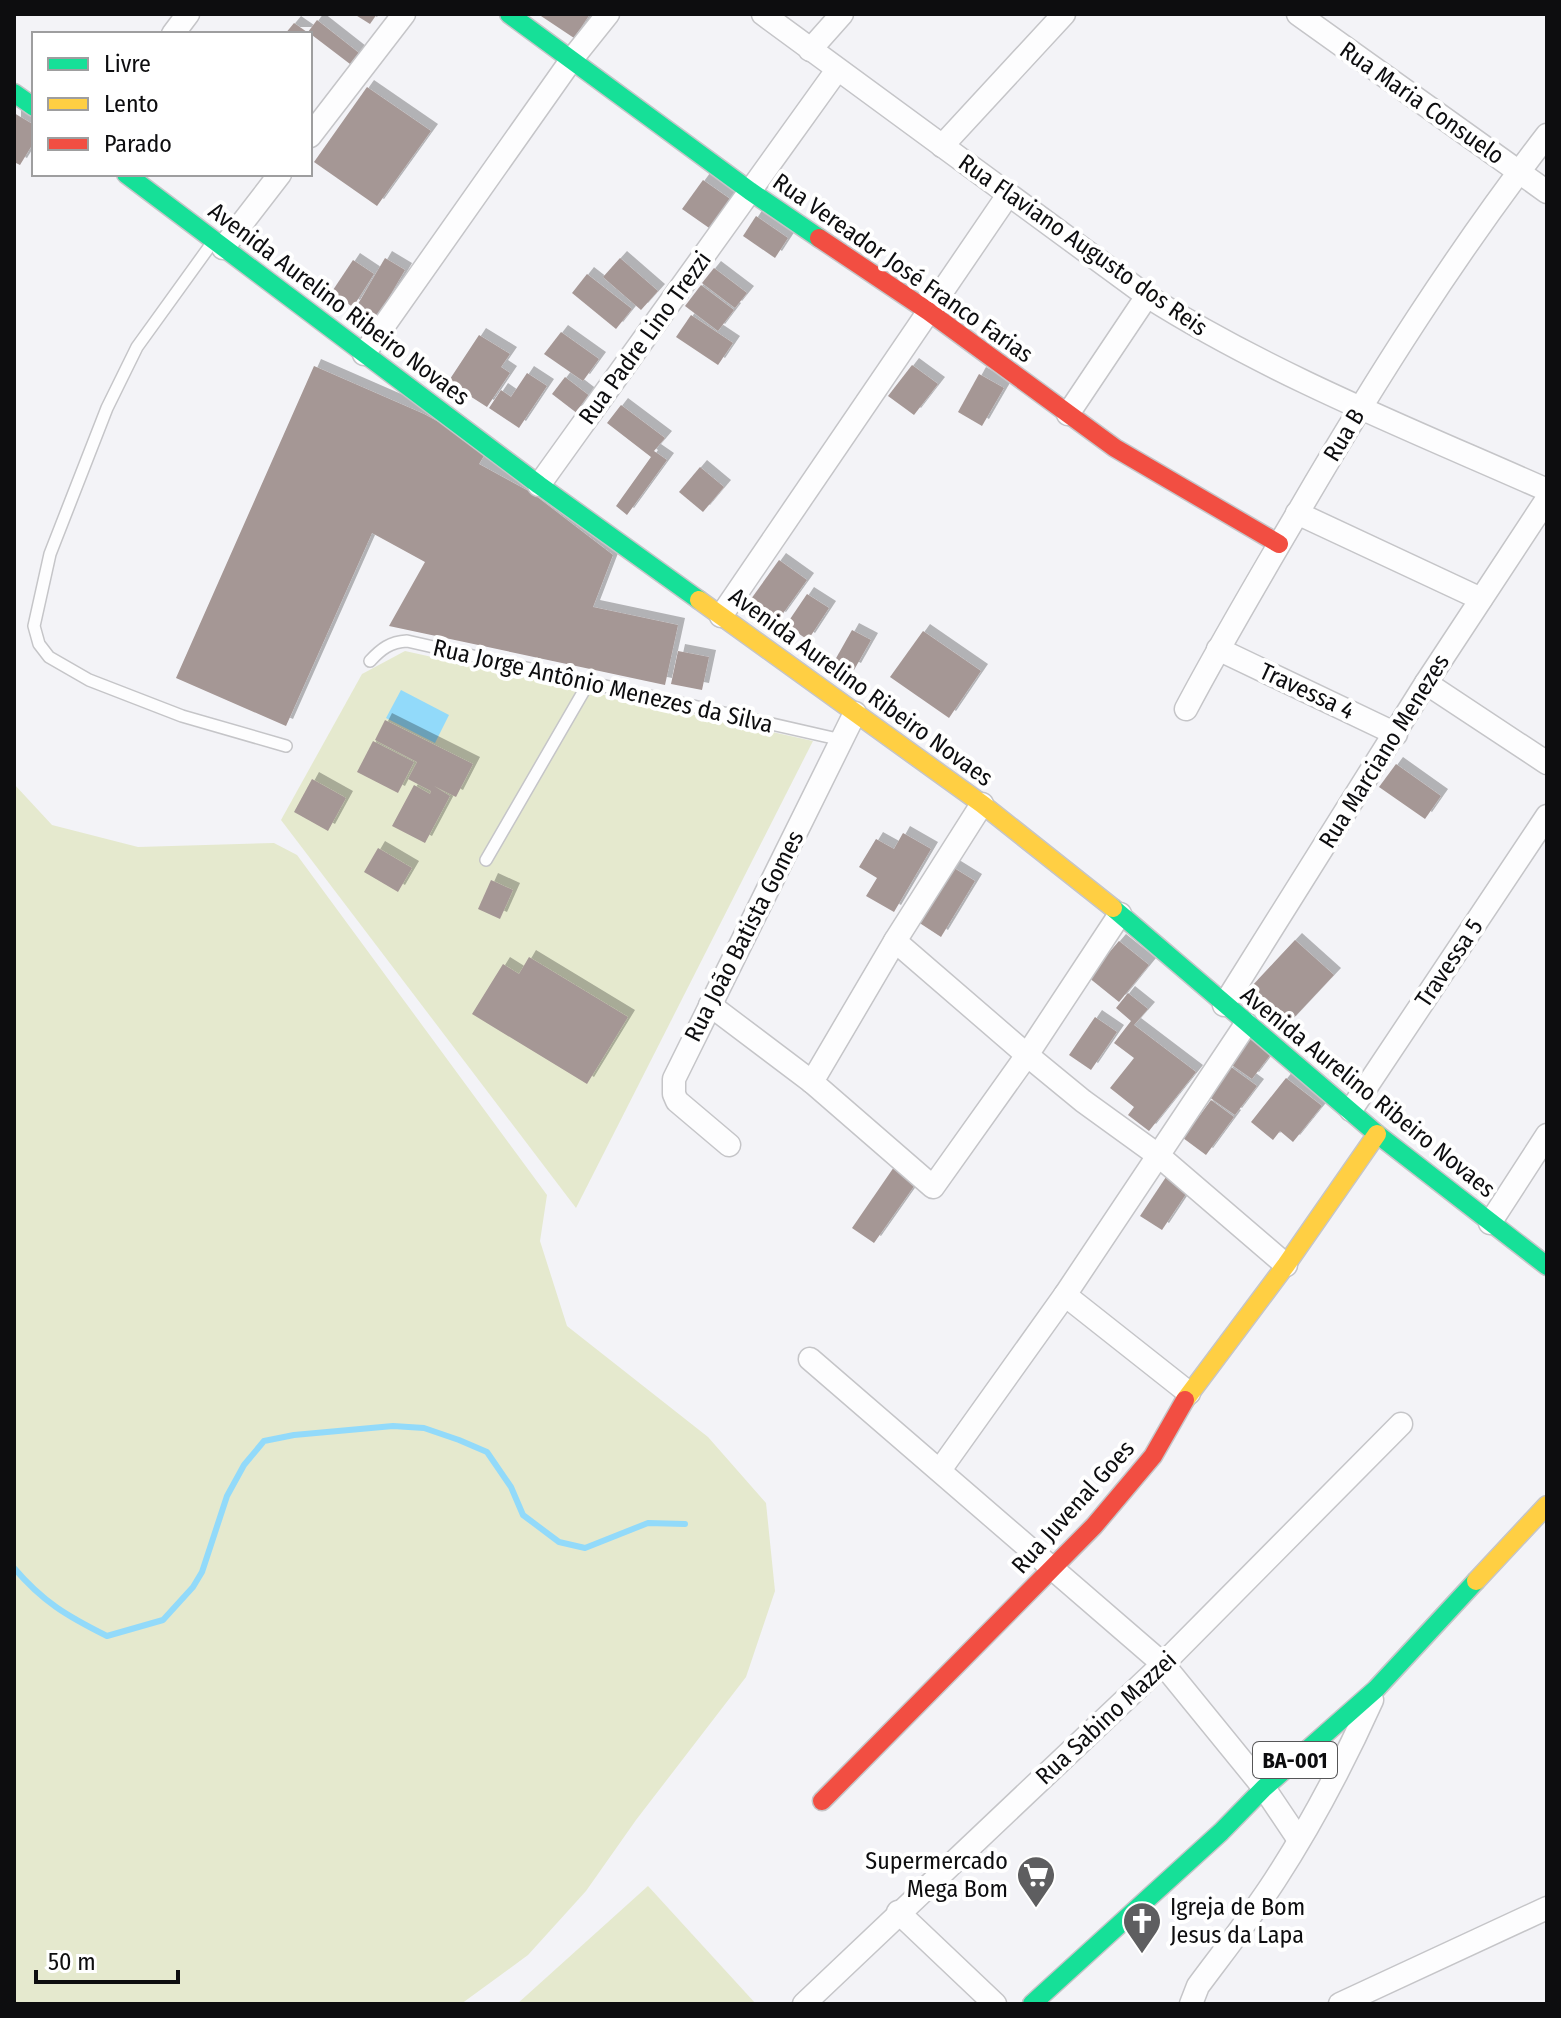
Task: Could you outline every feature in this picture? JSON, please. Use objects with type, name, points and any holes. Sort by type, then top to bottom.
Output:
[{"type":"street","points":[[174,32],[188,14]]},
{"type":"street","points":[[312,133],[404,14]]},
{"type":"street","name":"Rua Vereador José Franco Farias","points":[[509,14],[750,191],[928,311],[1115,448],[1279,544]]},
{"type":"street","points":[[364,354],[572,59],[608,14]]},
{"type":"street","name":"Rua Flaviano Augusto dos Reis","points":[[763,14],[1147,296],[1201,330],[1360,407],[1547,490]]},
{"type":"street","points":[[810,50],[842,14]]},
{"type":"street","points":[[942,146],[1064,14]]},
{"type":"street","name":"Rua Maria Consuelo","points":[[1298,14],[1547,192]]},
{"type":"street","name":"Rua Padre Lino Trezzi","points":[[539,485],[837,70]]},
{"type":"street","points":[[14,93],[32,106]]},
{"type":"street","name":"Rua B","points":[[1186,709],[1360,407],[1427,301],[1547,135]]},
{"type":"street","name":"Avenida Aurelino Ribeiro Novaes","points":[[129,176],[539,485],[982,804],[1120,914],[1377,1134],[1547,1266]]},
{"type":"street","points":[[219,244],[278,176]]},
{"type":"street","points":[[721,616],[1008,195]]},
{"type":"street","points":[[1068,414],[1147,296]]},
{"type":"street","name":"Rua Marciano Menezes","points":[[1224,1005],[1426,683],[1547,499]]},
{"type":"street","points":[[1297,513],[1481,599]]},
{"type":"street","name":"Travessa 4","points":[[1218,649],[1396,734]]},
{"type":"street","points":[[1426,683],[1547,763]]},
{"type":"street","name":"Rua João Batista Gomes","points":[[729,1145],[677,1101],[672,1085],[678,1066],[855,713]]},
{"type":"street","points":[[812,1082],[895,941],[982,804]]},
{"type":"street","name":"Travessa 5","points":[[1351,1110],[1547,816]]},
{"type":"street","points":[[710,1005],[812,1082],[932,1188],[941,1180],[1027,1055],[1120,914]]},
{"type":"street","points":[[895,941],[1027,1055],[1083,1101],[1159,1156],[1286,1265]]},
{"type":"street","points":[[940,1470],[1065,1295],[1246,1024]]},
{"type":"street","name":"Rua Juvenal Goes","points":[[822,1801],[1135,1481],[1189,1393],[1286,1265],[1377,1134]]},
{"type":"street","points":[[1490,1223],[1547,1135]]},
{"type":"street","points":[[1065,1295],[1189,1393]]},
{"type":"street","points":[[810,1359],[1163,1664],[1264,1788],[1299,1840]]},
{"type":"street","name":"Rua Sabino Mazzei","points":[[804,2004],[1163,1664],[1401,1424]]},
{"type":"street","name":"BA-001","points":[[1032,2004],[1221,1832],[1264,1788],[1376,1689],[1547,1505]]},
{"type":"street","points":[[1191,2004],[1198,1986],[1274,1882],[1299,1840],[1337,1773],[1376,1689]]},
{"type":"street","points":[[1340,2004],[1547,1908]]},
{"type":"street","points":[[898,1912],[995,2004]]},
{"type":"lane","points":[[219,244],[137,347],[107,408],[50,554],[34,626],[39,644],[49,657],[89,680],[182,716],[286,746]]},
{"type":"lane","name":"Rua Jorge Antônio Menezes da Silva","points":[[370,661],[394,642],[407,641],[842,740]]},
{"type":"lane","points":[[486,860],[589,682]]},
{"type":"green space","points":[[405,651],[813,741],[576,1208],[281,820],[362,674]]},
{"type":"green space","points":[[14,784],[52,825],[138,847],[274,843],[297,855],[547,1195],[540,1241],[567,1326],[708,1437],[766,1503],[775,1591],[746,1677],[636,1820],[586,1891],[528,1955],[461,2004],[14,2004]]},
{"type":"green space","points":[[648,1886],[756,2004],[517,2004]]},
{"type":"water","points":[[401,690],[449,715],[435,743],[386,718]]},
{"type":"building","points":[[354,14],[377,14],[370,24]]},
{"type":"building","points":[[538,14],[590,14],[574,38]]},
{"type":"building","points":[[317,20],[359,53],[350,64],[312,32],[308,32]]},
{"type":"building","points":[[294,23],[307,32],[287,32]]},
{"type":"building","points":[[367,87],[431,131],[377,206],[314,162]]},
{"type":"building","points":[[14,113],[32,124],[32,145],[20,165],[14,162]]},
{"type":"building","points":[[703,180],[733,201],[712,230],[682,209]]},
{"type":"building","points":[[756,216],[788,238],[775,258],[743,236]]},
{"type":"building","points":[[385,258],[405,270],[375,321],[355,309]]},
{"type":"building","points":[[620,258],[658,291],[641,310],[603,277]]},
{"type":"building","points":[[353,260],[374,274],[353,307],[331,293]]},
{"type":"building","points":[[714,268],[747,293],[735,308],[702,283]]},
{"type":"building","points":[[587,274],[632,309],[616,329],[572,293]]},
{"type":"building","points":[[701,285],[734,310],[718,331],[685,306]]},
{"type":"building","points":[[691,315],[733,343],[718,365],[676,337]]},
{"type":"building","points":[[561,332],[599,359],[583,381],[544,354]]},
{"type":"building","points":[[479,335],[510,354],[501,367],[510,373],[487,407],[448,382]]},
{"type":"building","points":[[912,365],[938,384],[914,415],[888,396]]},
{"type":"building","points":[[314,366],[424,414],[488,449],[479,464],[532,493],[613,555],[593,607],[678,625],[665,685],[389,626],[425,562],[372,533],[286,726],[176,678]]},
{"type":"building","points":[[527,373],[547,386],[519,428],[489,408],[501,390],[511,397]]},
{"type":"building","points":[[979,374],[1004,388],[982,426],[958,412]]},
{"type":"building","points":[[565,377],[591,397],[578,414],[552,394]]},
{"type":"building","points":[[621,405],[665,438],[654,451],[667,460],[627,515],[616,506],[651,457],[607,423]]},
{"type":"building","points":[[700,467],[724,487],[703,512],[679,492]]},
{"type":"building","points":[[779,560],[807,580],[779,619],[751,599]]},
{"type":"building","points":[[807,594],[829,608],[808,640],[786,625]]},
{"type":"building","points":[[852,630],[871,640],[854,670],[835,660]]},
{"type":"building","points":[[923,631],[981,671],[949,718],[890,677]]},
{"type":"building","points":[[678,651],[709,657],[702,690],[671,684]]},
{"type":"building","points":[[385,720],[473,764],[456,797],[434,786],[450,796],[425,843],[392,826],[414,785],[430,794],[431,791],[408,779],[417,762],[375,740]]},
{"type":"building","points":[[373,741],[414,762],[398,793],[357,772]]},
{"type":"building","points":[[1396,764],[1441,796],[1425,819],[1379,787]]},
{"type":"building","points":[[312,779],[346,798],[328,831],[294,812]]},
{"type":"building","points":[[903,833],[931,849],[894,912],[866,896],[877,878],[859,867],[876,839],[894,849]]},
{"type":"building","points":[[378,848],[412,868],[398,892],[364,872]]},
{"type":"building","points":[[949,865],[975,881],[941,937],[915,920]]},
{"type":"building","points":[[491,880],[513,890],[500,919],[478,909]]},
{"type":"building","points":[[1295,940],[1334,975],[1289,1023],[1251,987]]},
{"type":"building","points":[[1119,941],[1149,965],[1119,1002],[1088,977]]},
{"type":"building","points":[[529,957],[628,1017],[587,1084],[472,1014],[503,964],[519,974]]},
{"type":"building","points":[[1128,993],[1148,1009],[1134,1025],[1196,1072],[1149,1131],[1128,1115],[1134,1107],[1110,1088],[1134,1058],[1114,1043],[1131,1021],[1116,1008]]},
{"type":"building","points":[[1095,1017],[1117,1032],[1091,1070],[1069,1055]]},
{"type":"building","points":[[1247,1037],[1271,1054],[1252,1079],[1229,1063]]},
{"type":"building","points":[[1231,1067],[1257,1086],[1235,1115],[1209,1097]]},
{"type":"building","points":[[1286,1078],[1322,1106],[1293,1142],[1280,1131],[1273,1140],[1251,1122]]},
{"type":"building","points":[[1211,1100],[1234,1117],[1206,1155],[1183,1138]]},
{"type":"building","points":[[894,1167],[917,1182],[874,1243],[852,1228]]},
{"type":"building","points":[[1166,1177],[1188,1191],[1162,1230],[1140,1216]]},
{"type":"waterway","points":[[14,1568],[56,1607],[107,1636],[163,1620],[193,1587],[202,1572],[227,1496],[244,1465],[264,1441],[294,1435],[393,1426],[424,1428],[487,1452],[511,1487],[523,1515],[559,1542],[585,1548],[648,1523],[685,1524]]},
{"type":"traffic: fast","points":[[509,14],[819,238]]},
{"type":"traffic: fast","points":[[14,93],[32,106]]},
{"type":"traffic: fast","points":[[129,176],[539,485],[699,600]]},
{"type":"traffic: fast","points":[[1113,908],[1377,1134],[1547,1266]]},
{"type":"traffic: fast","points":[[1032,2004],[1221,1832],[1264,1788],[1376,1689],[1476,1581]]},
{"type":"traffic: slow","points":[[699,600],[982,804],[1113,908]]},
{"type":"traffic: slow","points":[[1185,1400],[1286,1265],[1377,1134]]},
{"type":"traffic: slow","points":[[1476,1581],[1547,1505]]},
{"type":"traffic: jam","points":[[819,238],[928,311],[1115,448],[1279,544]]},
{"type":"traffic: jam","points":[[822,1801],[1094,1526],[1153,1456],[1185,1400]]},
{"type":"place","name":"Supermercado Mega Bom","points":[[1036,1909]]},
{"type":"place","name":"Igreja de Bom Jesus da Lapa","points":[[1142,1955]]}]
